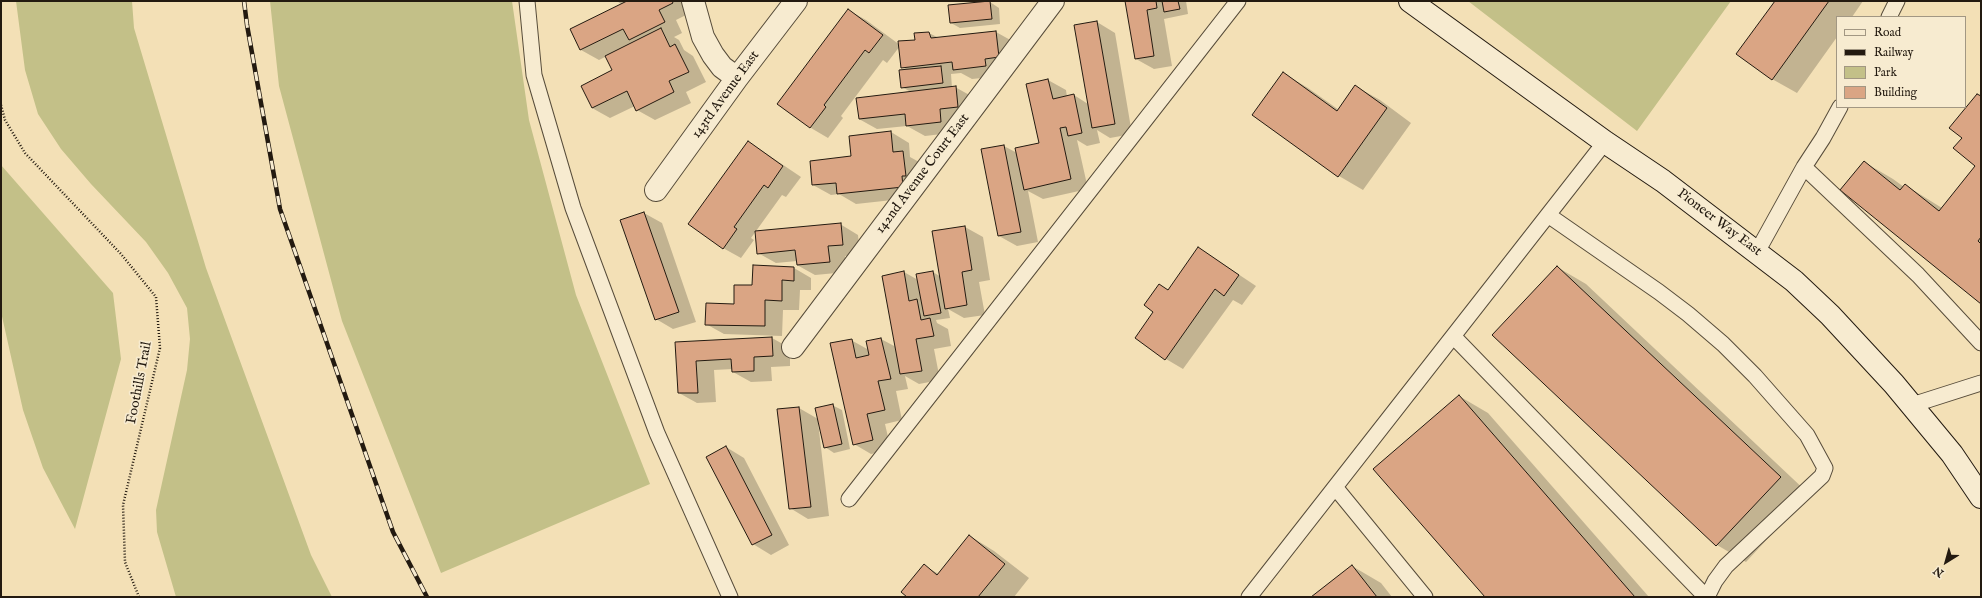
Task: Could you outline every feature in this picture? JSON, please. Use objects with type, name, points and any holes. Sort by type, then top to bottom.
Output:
[{"type":"street","points":[[693,1],[703,37],[722,67],[737,78]]},
{"type":"street","name":"143rd Avenue East","points":[[656,190],[737,78],[796,1]]},
{"type":"street","name":"142nd Avenue Court East","points":[[793,347],[1053,1]]},
{"type":"street","name":"Pioneer Way East","points":[[1410,1],[1605,142],[1663,181],[1794,281],[1830,315],[1894,384],[1952,454],[1981,497]]},
{"type":"lane","points":[[526,1],[534,75],[573,208],[657,433],[730,597]]},
{"type":"lane","points":[[849,499],[1238,1]]},
{"type":"lane","points":[[1890,16],[1897,1]]},
{"type":"lane","points":[[1757,252],[1804,167],[1823,138],[1839,108]]},
{"type":"lane","points":[[1249,597],[1454,337],[1605,142]]},
{"type":"lane","points":[[1804,167],[1918,275],[1981,343]]},
{"type":"lane","points":[[1454,337],[1706,597],[1726,566],[1822,476],[1825,468],[1807,435],[1755,376],[1723,344],[1665,296],[1548,215]]},
{"type":"lane","points":[[1912,406],[1981,383]]},
{"type":"lane","points":[[1335,487],[1425,597]]},
{"type":"path","name":"Foothills Trail","points":[[1,105],[5,120],[25,153],[121,254],[156,297],[160,348],[123,505],[125,562],[139,597]]},
{"type":"green space","points":[[16,1],[132,1],[134,28],[206,268],[311,555],[332,597],[176,597],[157,532],[156,510],[187,370],[190,339],[187,308],[168,273],[146,242],[91,184],[61,149],[38,114],[25,70]]},
{"type":"green space","points":[[270,1],[512,1],[529,120],[576,295],[650,484],[441,573],[342,321],[279,86]]},
{"type":"green space","points":[[1468,1],[1731,1],[1637,131]]},
{"type":"green space","points":[[1,165],[113,293],[121,359],[75,529],[43,468],[23,410],[1,312]]},
{"type":"building","points":[[627,1],[672,1],[673,3],[659,10],[665,22],[629,40],[623,29],[580,50],[570,29]]},
{"type":"building","points":[[990,1],[992,19],[950,23],[948,5]]},
{"type":"building","points":[[1125,1],[1156,1],[1157,8],[1147,10],[1154,56],[1135,59]]},
{"type":"building","points":[[1162,1],[1178,1],[1180,9],[1164,12]]},
{"type":"building","points":[[1775,1],[1829,1],[1772,80],[1736,54]]},
{"type":"building","points":[[848,9],[883,35],[869,53],[865,50],[824,105],[826,107],[810,128],[777,104]]},
{"type":"building","points":[[1097,21],[1115,124],[1092,128],[1074,25]]},
{"type":"building","points":[[661,28],[670,47],[675,44],[689,72],[669,81],[674,92],[636,111],[627,91],[592,108],[581,86],[612,70],[605,56]]},
{"type":"building","points":[[996,31],[999,57],[985,59],[986,66],[953,70],[952,62],[901,68],[898,41],[915,40],[914,33],[929,32],[931,38]]},
{"type":"building","points":[[941,66],[943,83],[901,88],[899,70]]},
{"type":"building","points":[[1283,72],[1337,111],[1355,85],[1387,108],[1338,177],[1252,115]]},
{"type":"building","points":[[1048,79],[1053,99],[1074,94],[1082,133],[1068,136],[1066,127],[1060,128],[1071,179],[1024,190],[1015,148],[1039,143],[1026,84]]},
{"type":"building","points":[[956,86],[958,107],[940,109],[941,122],[906,126],[905,114],[859,119],[856,98]]},
{"type":"building","points":[[1977,94],[1981,96],[1981,237],[1978,241],[1981,244],[1981,304],[1840,190],[1864,161],[1900,190],[1905,184],[1939,211],[1975,166],[1953,148],[1962,138],[1949,128]]},
{"type":"building","points":[[891,131],[893,152],[903,151],[906,176],[902,176],[903,187],[837,194],[836,183],[812,185],[810,161],[851,156],[849,136]]},
{"type":"building","points":[[748,141],[783,166],[768,188],[764,185],[734,227],[737,229],[723,249],[688,224]]},
{"type":"building","points":[[1004,145],[1021,232],[998,236],[981,149]]},
{"type":"building","points":[[644,212],[679,312],[655,320],[620,220]]},
{"type":"building","points":[[841,223],[843,245],[828,246],[830,262],[797,265],[795,250],[757,254],[755,231]]},
{"type":"building","points":[[965,226],[972,270],[962,272],[967,305],[945,309],[932,231]]},
{"type":"building","points":[[1198,247],[1239,275],[1224,296],[1215,289],[1165,360],[1135,338],[1153,312],[1144,305],[1159,284],[1168,290]]},
{"type":"building","points":[[753,265],[794,267],[794,281],[782,280],[782,301],[765,300],[765,326],[705,325],[706,303],[734,304],[734,285],[752,285]]},
{"type":"building","points":[[1557,266],[1781,477],[1716,546],[1492,335]]},
{"type":"building","points":[[904,271],[909,301],[917,299],[921,320],[930,318],[934,336],[916,339],[922,371],[900,374],[882,276]]},
{"type":"building","points":[[933,271],[941,313],[924,316],[916,274]]},
{"type":"building","points":[[772,337],[773,356],[754,357],[754,371],[732,372],[731,359],[696,361],[698,393],[678,393],[675,342]]},
{"type":"building","points":[[881,338],[891,379],[878,381],[885,410],[867,414],[873,440],[853,445],[830,343],[852,339],[856,358],[869,355],[866,341]]},
{"type":"building","points":[[1459,395],[1635,597],[1485,597],[1373,469]]},
{"type":"building","points":[[833,404],[842,444],[824,448],[815,408]]},
{"type":"building","points":[[799,407],[811,507],[789,509],[777,409]]},
{"type":"building","points":[[726,446],[772,535],[752,545],[706,457]]},
{"type":"building","points":[[969,535],[1005,564],[978,597],[907,597],[901,592],[924,564],[937,575]]},
{"type":"building","points":[[1352,565],[1377,597],[1311,597]]},
{"type":"railway","points":[[244,1],[280,209],[393,532],[427,597]]}]
